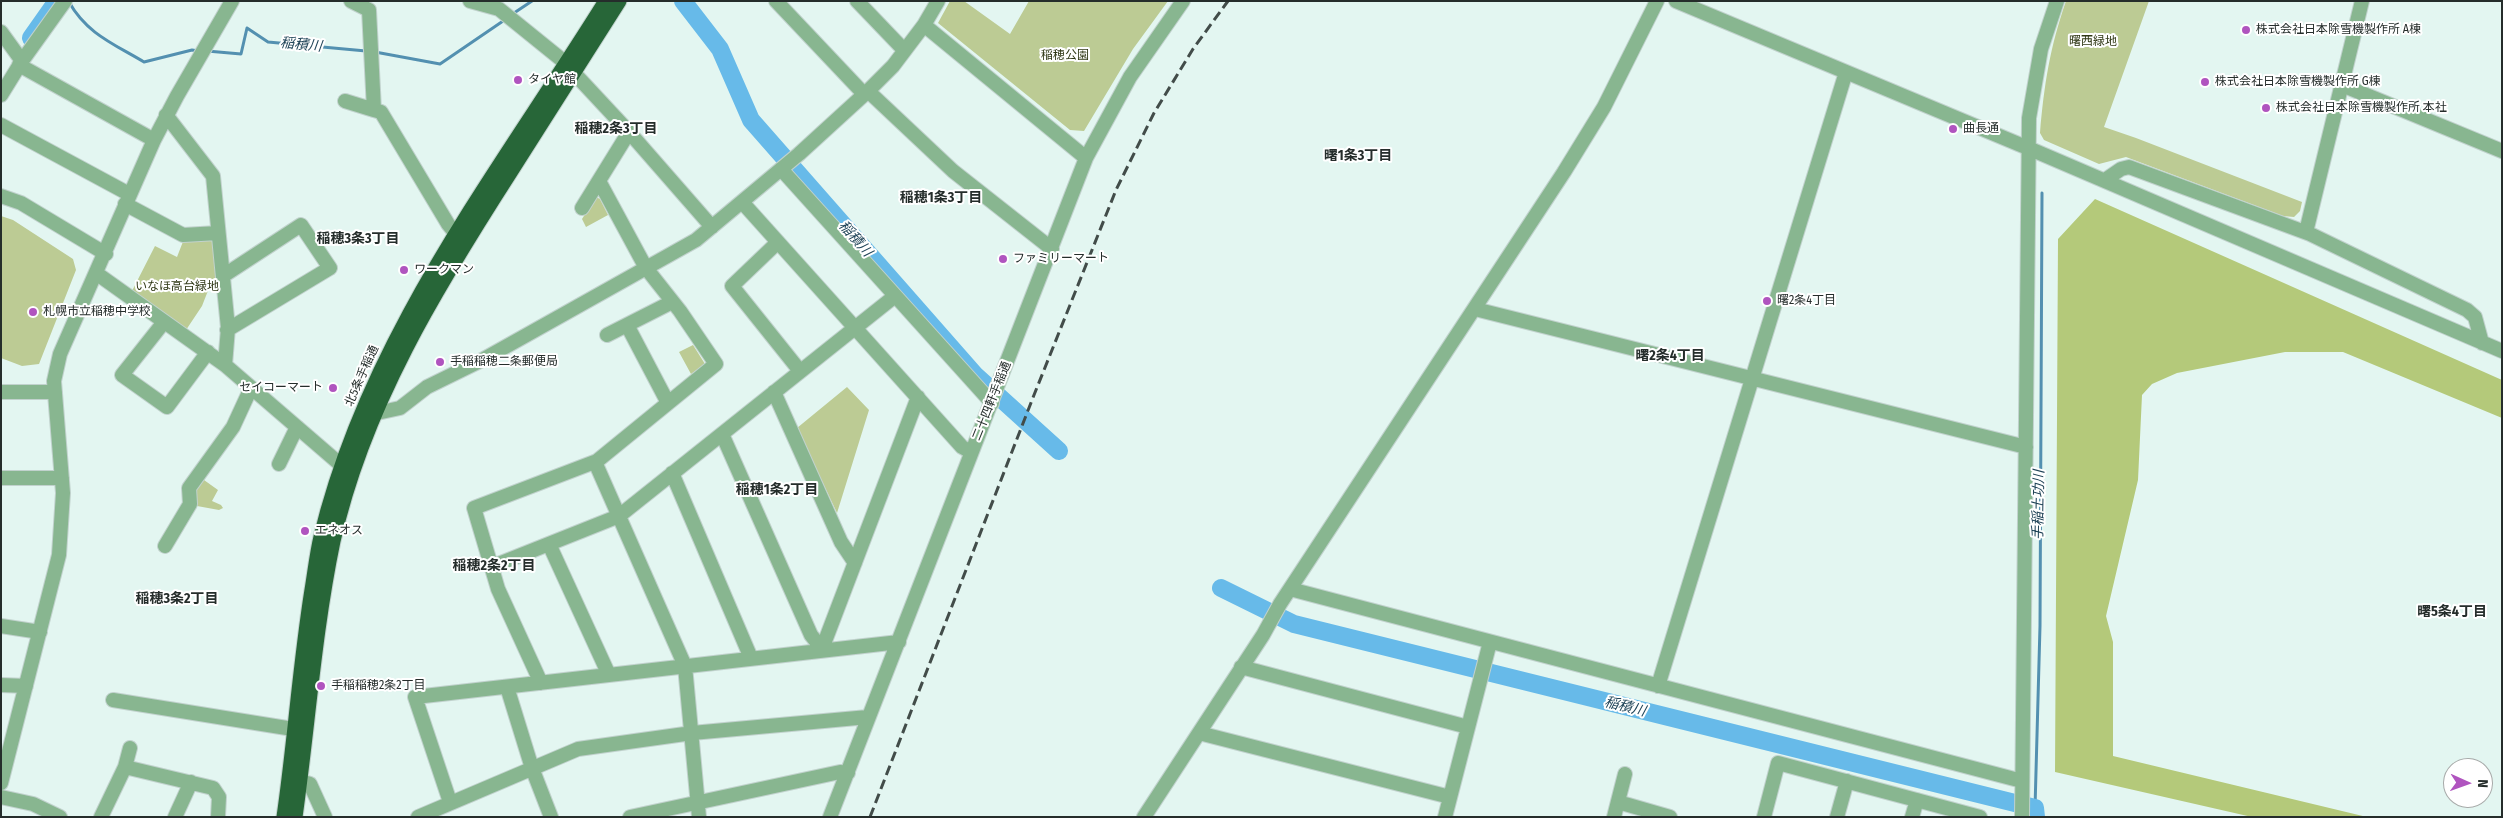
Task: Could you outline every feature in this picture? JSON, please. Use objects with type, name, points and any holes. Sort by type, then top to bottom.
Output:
[{"type":"highway","name":"北5条手稲通","points":[[571,68],[606,1]]},
{"type":"highway","name":"北5条手稲通","points":[[295,817],[293,729],[305,634],[320,538],[341,465],[390,349],[422,287],[461,238],[571,68],[619,1]]},
{"type":"highway","name":"北5条手稲通","points":[[284,817],[295,779],[306,722],[334,541],[354,470],[402,354],[461,238]]},
{"type":"street","points":[[1,95],[18,59],[65,1]]},
{"type":"street","points":[[1,783],[59,555],[63,518],[62,478],[54,382],[60,354],[106,254],[127,199],[154,140],[232,1]]},
{"type":"street","points":[[350,1],[368,10],[374,110]]},
{"type":"street","points":[[470,1],[497,6],[571,68],[712,227]]},
{"type":"street","points":[[776,1],[866,92],[953,170],[1052,249]]},
{"type":"street","points":[[858,1],[904,50]]},
{"type":"street","points":[[377,412],[400,408],[427,388],[482,360],[696,240],[799,154],[893,66],[924,25],[938,1]]},
{"type":"street","name":"二十四軒手稲通","points":[[830,817],[1086,158],[1130,76],[1183,1]]},
{"type":"street","points":[[1144,817],[1263,635],[1280,604],[1475,309],[1604,108],[1657,1]]},
{"type":"street","points":[[1676,1],[2105,180],[2502,351]]},
{"type":"street","points":[[2022,817],[2029,118],[2032,90],[2041,49],[2057,1]]},
{"type":"street","points":[[2306,232],[2362,1]]},
{"type":"street","points":[[924,25],[1086,158]]},
{"type":"street","points":[[1,32],[18,59],[154,140]]},
{"type":"street","points":[[1658,686],[1846,72]]},
{"type":"street","points":[[2342,85],[2502,150]]},
{"type":"street","points":[[345,101],[381,112],[461,238]]},
{"type":"street","points":[[166,116],[213,176],[228,330],[226,365]]},
{"type":"street","points":[[1,125],[127,199],[183,235],[218,233]]},
{"type":"street","points":[[582,208],[629,132]]},
{"type":"street","points":[[2105,180],[2121,169],[2129,167],[2306,232],[2467,310],[2475,317],[2482,343]]},
{"type":"street","points":[[782,168],[895,296],[993,400]]},
{"type":"street","points":[[541,683],[498,589],[474,508],[595,462],[716,364],[646,268],[598,181]]},
{"type":"street","points":[[1,196],[21,203],[106,254]]},
{"type":"street","points":[[742,202],[962,447],[971,452]]},
{"type":"street","points":[[223,276],[301,225],[330,268],[228,330]]},
{"type":"street","points":[[778,242],[732,286],[800,371]]},
{"type":"street","points":[[96,273],[226,365],[341,465]]},
{"type":"street","points":[[491,567],[619,516],[895,296]]},
{"type":"street","points":[[607,335],[672,302]]},
{"type":"street","points":[[1475,309],[2026,447]]},
{"type":"street","points":[[164,322],[122,375],[167,407],[208,352]]},
{"type":"street","points":[[627,325],[668,403]]},
{"type":"street","points":[[166,546],[190,504],[189,488],[233,426],[251,388]]},
{"type":"street","points":[[1,392],[55,392]]},
{"type":"street","points":[[774,392],[841,542],[855,563]]},
{"type":"street","points":[[822,649],[918,397]]},
{"type":"street","points":[[279,464],[297,427]]},
{"type":"street","points":[[722,434],[811,635],[822,649]]},
{"type":"street","points":[[595,462],[685,666],[699,817]]},
{"type":"street","points":[[672,473],[751,658]]},
{"type":"street","points":[[1,478],[62,478]]},
{"type":"street","points":[[549,544],[608,674]]},
{"type":"street","points":[[1290,589],[2022,781]]},
{"type":"street","points":[[1,626],[40,632]]},
{"type":"street","points":[[450,802],[415,697],[822,649],[899,642]]},
{"type":"street","points":[[1445,817],[1490,642]]},
{"type":"street","points":[[1242,667],[1468,727]]},
{"type":"street","points":[[1,685],[26,686]]},
{"type":"street","points":[[508,687],[532,768],[551,817]]},
{"type":"street","points":[[113,700],[293,729]]},
{"type":"street","points":[[418,817],[578,750],[692,733],[868,717]]},
{"type":"street","points":[[1199,733],[1450,797]]},
{"type":"street","points":[[101,817],[125,767],[130,748]]},
{"type":"street","points":[[1764,817],[1778,763],[1980,817]]},
{"type":"street","points":[[125,767],[213,788],[219,797],[218,817]]},
{"type":"street","points":[[630,817],[840,772],[848,773]]},
{"type":"street","points":[[1614,817],[1625,774]]},
{"type":"street","points":[[295,779],[310,784],[325,817]]},
{"type":"street","points":[[1837,817],[1847,781]]},
{"type":"street","points":[[175,817],[191,782]]},
{"type":"street","points":[[1,797],[34,804],[60,817]]},
{"type":"street","points":[[1912,817],[1917,800]]},
{"type":"street","points":[[1618,802],[1670,817]]},
{"type":"green space","name":"稲穂公園","points":[[950,1],[964,1],[1010,34],[1029,1],[1168,1],[1133,49],[1084,131],[1070,130],[938,23]]},
{"type":"green space","name":"曙西緑地","points":[[2066,1],[2149,1],[2104,127],[2302,202],[2300,211],[2294,217],[2283,216],[2126,157],[2099,164],[2044,140],[2040,133],[2046,82],[2052,50]]},
{"type":"green space","points":[[596,197],[600,199],[608,215],[586,227],[582,219]]},
{"type":"green space","points":[[2095,199],[2502,380],[2502,418],[2343,352],[2285,352],[2177,373],[2152,384],[2142,395],[2138,480],[2106,616],[2113,642],[2113,756],[2367,817],[2252,817],[2055,772],[2058,239]]},
{"type":"green space","name":"札幌市立稲穂中学校","points":[[1,216],[13,220],[73,259],[76,270],[39,364],[22,366],[1,358]]},
{"type":"green space","name":"いなほ高台緑地","points":[[184,239],[214,239],[218,285],[211,283],[202,306],[186,330],[132,291],[155,246],[177,257]]},
{"type":"green space","points":[[693,345],[705,364],[691,374],[679,352]]},
{"type":"green space","points":[[847,387],[869,410],[837,513],[797,428]]},
{"type":"green space","points":[[204,480],[218,490],[212,501],[223,508],[219,510],[197,506],[196,488]]},
{"type":"waterway","points":[[31,38],[57,1]]},
{"type":"waterway","name":"稲積川","points":[[511,15],[532,1]]},
{"type":"waterway","name":"稲積川","points":[[683,1],[720,49],[751,120],[975,375],[1059,451]]},
{"type":"waterway","name":"稲積川","points":[[69,2],[76,13],[93,30],[112,44],[144,62],[192,50],[199,51]]},
{"type":"waterway","name":"稲積川","points":[[375,52],[440,64],[506,19]]},
{"type":"waterway","name":"稲積川","points":[[207,51],[241,54],[247,28],[268,42],[366,51]]},
{"type":"waterway","name":"手稲土功川","points":[[2035,808],[2040,626],[2042,193]]},
{"type":"waterway","name":"稲積川","points":[[1221,588],[1294,624],[2035,808],[2036,817]]},
{"type":"railway","points":[[870,817],[1116,190],[1154,113],[1193,49],[1228,1]]},
{"type":"place","name":"株式会社日本除雪機製作所 A棟","points":[[2246,30]]},
{"type":"place","name":"タイヤ館","points":[[518,80]]},
{"type":"place","name":"株式会社日本除雪機製作所 G棟","points":[[2205,82]]},
{"type":"place","name":"株式会社日本除雪機製作所 本社","points":[[2266,108]]},
{"type":"place","name":"曲長通","points":[[1953,129]]},
{"type":"place","name":"ファミリーマート","points":[[1003,259]]},
{"type":"place","name":"ワークマン","points":[[404,270]]},
{"type":"place","name":"曙2条4丁目","points":[[1767,301]]},
{"type":"place","name":"札幌市立稲穂中学校","points":[[33,312]]},
{"type":"place","name":"手稲稲穂二条郵便局","points":[[440,362]]},
{"type":"place","name":"セイコーマート","points":[[333,388]]},
{"type":"place","name":"エネオス","points":[[305,531]]},
{"type":"place","name":"手稲稲穂2条2丁目","points":[[321,686]]},
{"type":"district","name":"稲穂2条3丁目","points":[[616,129]]},
{"type":"district","name":"曙1条3丁目","points":[[1358,156]]},
{"type":"district","name":"稲穂1条3丁目","points":[[941,198]]},
{"type":"district","name":"稲穂3条3丁目","points":[[358,239]]},
{"type":"district","name":"曙2条4丁目","points":[[1670,356]]},
{"type":"district","name":"稲穂1条2丁目","points":[[777,490]]},
{"type":"district","name":"稲穂2条2丁目","points":[[494,566]]},
{"type":"district","name":"稲穂3条2丁目","points":[[177,599]]},
{"type":"district","name":"曙5条4丁目","points":[[2452,612]]}]
